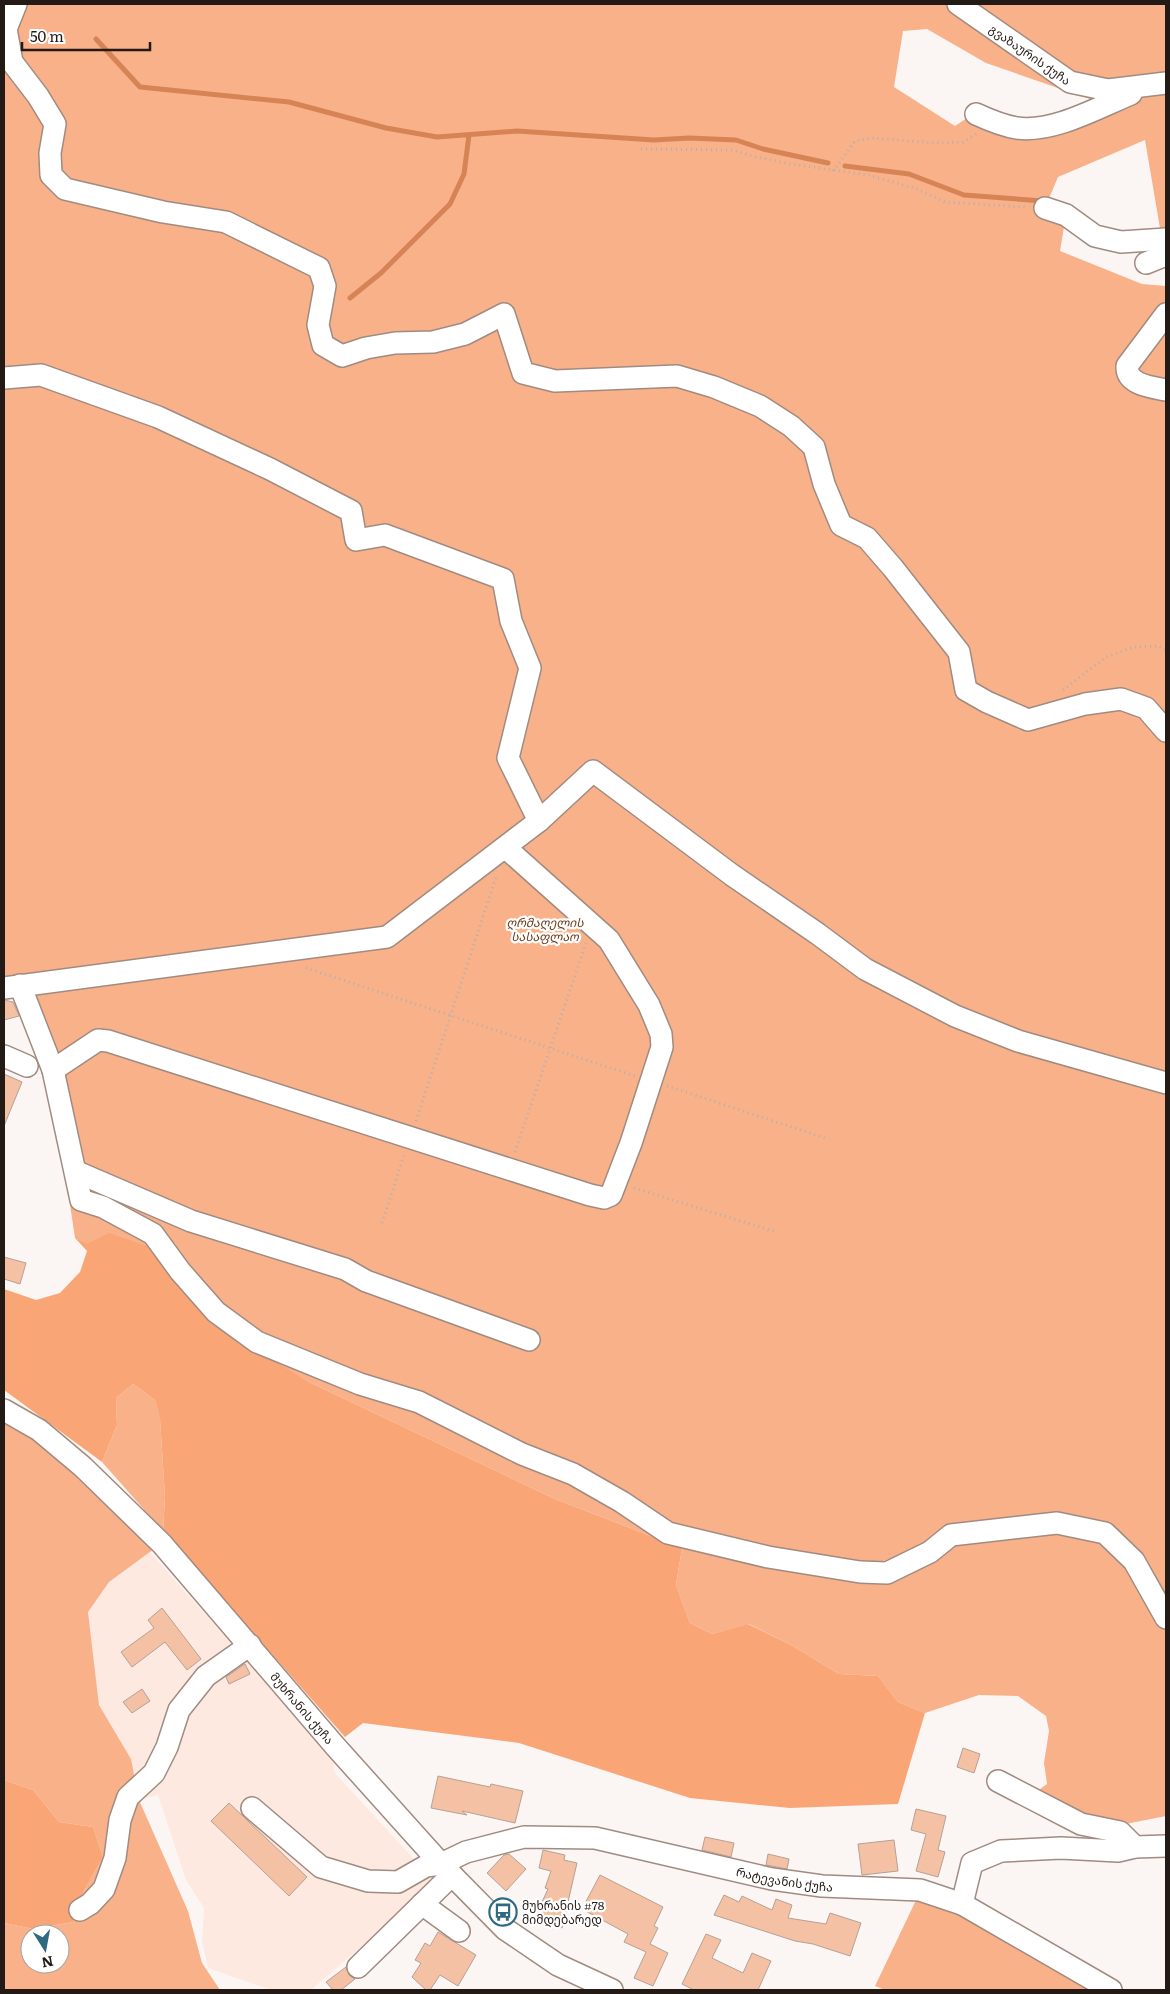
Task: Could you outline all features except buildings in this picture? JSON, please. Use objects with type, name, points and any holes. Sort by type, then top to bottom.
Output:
[{"type":"street","points":[[16,4],[6,29],[12,62],[38,96],[55,124],[50,153],[50,175],[65,189],[163,212],[226,222],[319,268],[325,286],[318,325],[323,345],[342,356],[385,345],[433,342],[465,334],[504,314],[523,373],[555,381],[677,376],[714,387],[760,406],[791,426],[814,447],[824,484],[841,525],[867,538],[893,568],[958,652],[966,690],[987,702],[1028,720],[1085,704],[1121,699],[1146,708],[1166,731]]},
{"type":"street","name":"გვაზაურის ქუჩა","points":[[958,4],[1070,82],[1108,90],[1160,84]]},
{"type":"street","points":[[976,114],[996,123],[1016,128],[1041,128],[1058,124],[1160,84]]},
{"type":"street","points":[[1045,208],[1066,215],[1095,236],[1121,242],[1166,239]]},
{"type":"street","points":[[1146,263],[1166,255]]},
{"type":"street","points":[[1166,314],[1127,366],[1127,373],[1132,381],[1166,390]]},
{"type":"street","points":[[4,378],[41,375],[158,417],[270,469],[351,511],[356,540],[385,535],[503,579],[511,621],[530,668],[508,758],[540,821]]},
{"type":"street","points":[[1166,1084],[1059,1051],[1018,1041],[955,1016],[864,969],[818,934],[732,875],[593,770],[540,821],[387,937],[12,986],[53,1070],[81,1200],[103,1207],[153,1234],[180,1271],[216,1312],[257,1342],[360,1384],[419,1402],[522,1454],[573,1474],[622,1502],[668,1533],[768,1557],[860,1572],[887,1573],[930,1552],[951,1535],[1057,1522],[1104,1534],[1134,1561],[1166,1618]]},
{"type":"street","points":[[53,1070],[98,1040],[108,1041],[590,1195],[604,1198],[611,1196],[662,1048],[661,1034],[649,1005],[609,940],[506,848]]},
{"type":"street","points":[[4,1056],[27,1066]]},
{"type":"street","points":[[76,1172],[191,1221],[345,1269],[366,1281],[528,1340]]},
{"type":"street","name":"მუხრანის ქუჩა","points":[[4,1410],[39,1430],[83,1467],[162,1544],[334,1746],[446,1870],[505,1929],[558,1965],[603,1988]]},
{"type":"street","points":[[80,1910],[90,1904],[104,1889],[115,1858],[120,1820],[128,1797],[154,1773],[167,1747],[179,1710],[206,1676],[250,1646]]},
{"type":"street","points":[[998,1781],[1082,1824],[1120,1832],[1135,1847]]},
{"type":"street","points":[[252,1808],[322,1867],[368,1881],[398,1882],[426,1866],[446,1870],[422,1904],[358,1966]]},
{"type":"street","name":"რატევანის ქუჩა","points":[[446,1870],[466,1852],[524,1837],[595,1838],[772,1879],[822,1886],[920,1890],[962,1904],[1111,1990]]},
{"type":"street","points":[[962,1904],[972,1863],[1001,1851],[1061,1848],[1118,1851],[1135,1847],[1166,1846]]},
{"type":"street","points":[[422,1904],[459,1931]]},
{"type":"path","points":[[833,171],[855,141],[872,138],[935,143],[963,142],[996,123]]},
{"type":"path","points":[[641,149],[732,150],[752,156],[868,176],[917,189],[945,202],[1045,208]]},
{"type":"path","points":[[1057,694],[1106,657],[1134,647],[1159,646],[1166,650]]},
{"type":"path","points":[[382,1224],[496,876]]},
{"type":"path","points":[[509,1169],[592,926]]},
{"type":"path","points":[[301,966],[826,1138]]},
{"type":"path","points":[[617,1183],[776,1232]]},
{"type":"shaded area","points":[[109,1233],[150,1247],[218,1325],[309,1382],[555,1499],[682,1548],[676,1585],[690,1623],[712,1634],[748,1624],[791,1645],[839,1674],[878,1676],[898,1702],[925,1713],[898,1804],[790,1808],[690,1798],[519,1743],[363,1723],[345,1737],[163,1531],[165,1497],[160,1419],[155,1400],[133,1384],[116,1398],[117,1425],[102,1462],[4,1390],[4,1289],[36,1300],[60,1293],[80,1272],[87,1251],[75,1238],[87,1244]]},
{"type":"shaded area","points":[[150,1552],[245,1659],[333,1763],[335,1773],[432,1879],[377,1933],[311,1990],[271,1990],[208,1968],[202,1942],[204,1908],[186,1880],[158,1795],[139,1800],[131,1759],[99,1705],[88,1612],[109,1582]]},
{"type":"shaded area","points":[[4,1780],[33,1790],[59,1822],[93,1827],[103,1857],[84,1891],[73,1922],[62,1924],[20,1924],[20,1926],[4,1923]]},
{"type":"green space","name":"ღრმაღელის სასაფლაო","points":[[4,4],[1166,4],[1166,239],[1162,240],[1145,140],[1058,177],[1045,208],[1066,215],[1060,251],[1142,284],[1166,286],[1166,1816],[1115,1826],[1032,1795],[1047,1784],[1044,1763],[1049,1731],[1046,1716],[1018,1696],[979,1695],[925,1713],[898,1702],[878,1676],[839,1674],[791,1645],[749,1624],[712,1634],[690,1623],[676,1585],[682,1548],[555,1499],[309,1382],[75,1238],[69,1198],[82,1195],[55,1062],[31,975],[4,980]],"holes":[[[927,29],[986,63],[1090,99],[1055,120],[1025,124],[979,110],[955,126],[894,87],[903,31]],[[971,1534],[877,1583],[870,1565]]]},
{"type":"green space","points":[[133,1384],[155,1400],[160,1418],[165,1497],[163,1531],[102,1462],[117,1425],[116,1398]]},
{"type":"green space","points":[[4,1421],[49,1450],[154,1549],[109,1582],[88,1612],[99,1705],[131,1759],[139,1800],[188,1911],[202,1963],[220,1990],[4,1990],[4,1923],[20,1926],[20,1974],[70,1974],[70,1924],[62,1924],[73,1922],[84,1891],[103,1857],[93,1827],[59,1822],[33,1790],[4,1780]]},
{"type":"green space","points":[[918,1896],[983,1926],[1098,1990],[885,1990],[875,1986]]},
{"type":"waterway","points":[[96,39],[140,87],[289,102],[386,128],[437,137],[517,131],[654,140],[689,138],[736,140],[763,149],[828,163]]},
{"type":"waterway","points":[[350,298],[381,273],[450,204],[464,174],[469,135]]},
{"type":"waterway","points":[[845,166],[909,174],[964,195],[1043,201]]},
{"type":"place","name":"მუხრანის #78 მიმდებარედ","points":[[503,1912]]}]
